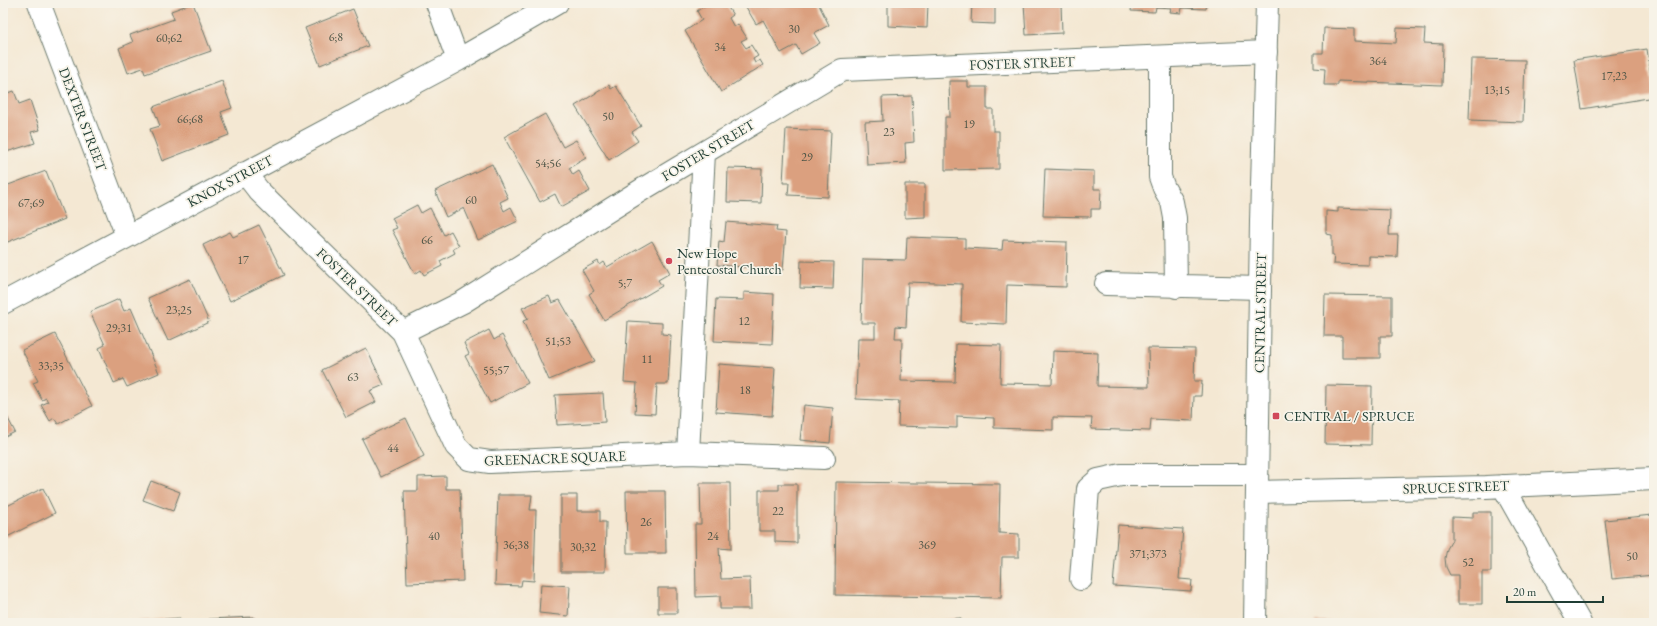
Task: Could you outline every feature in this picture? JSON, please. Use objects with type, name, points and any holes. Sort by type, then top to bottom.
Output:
[{"type":"street","name":"DEXTER STREET","points":[[39,3],[127,236]]},
{"type":"street","points":[[437,3],[458,60]]},
{"type":"street","name":"KNOX STREET","points":[[3,303],[458,60],[557,3]]},
{"type":"street","name":"CENTRAL STREET","points":[[1255,623],[1260,288],[1267,3]]},
{"type":"street","name":"FOSTER STREET","points":[[245,174],[259,191],[403,332],[463,302],[704,152],[842,70],[1266,52]]},
{"type":"street","points":[[1160,57],[1160,176],[1164,188],[1172,202],[1175,218],[1176,287]]},
{"type":"street","points":[[688,453],[704,152]]},
{"type":"street","points":[[1106,284],[1260,288]]},
{"type":"street","name":"GREENACRE SQUARE","points":[[403,332],[456,446],[469,459],[490,462],[688,453],[824,458]]},
{"type":"street","name":"SPRUCE STREET","points":[[1081,579],[1088,489],[1098,480],[1121,475],[1257,484],[1503,486],[1654,479]]},
{"type":"street","points":[[1503,486],[1580,623]]},
{"type":"building","points":[[193,3],[211,51],[145,74],[143,68],[128,73],[119,48],[133,42],[130,35],[174,19],[171,11]]},
{"type":"building","points":[[709,3],[725,3],[733,15],[729,18],[734,27],[738,24],[747,38],[741,41],[746,48],[751,45],[758,56],[753,59],[755,63],[760,60],[763,65],[721,92],[685,31],[702,20],[697,11]]},
{"type":"building","points":[[752,3],[818,3],[829,25],[814,33],[820,43],[801,54],[796,45],[781,53],[763,20],[756,24],[746,7]]},
{"type":"building","points":[[888,3],[928,3],[927,28],[888,26]]},
{"type":"building","points":[[972,3],[995,3],[995,24],[971,23]]},
{"type":"building","points":[[1024,3],[1061,3],[1062,33],[1026,35]]},
{"type":"building","points":[[1132,3],[1207,3],[1206,9],[1182,8],[1181,13],[1170,12],[1171,8],[1156,7],[1155,12],[1131,11]]},
{"type":"building","points":[[353,9],[368,46],[320,65],[305,28]]},
{"type":"building","points":[[1324,28],[1354,29],[1354,41],[1396,43],[1397,28],[1425,29],[1424,43],[1443,44],[1442,85],[1338,81],[1338,85],[1324,85],[1325,69],[1314,68],[1314,53],[1323,53]]},
{"type":"building","points":[[1647,49],[1654,97],[1582,109],[1574,60]]},
{"type":"building","points":[[1471,59],[1525,60],[1523,122],[1469,120]]},
{"type":"building","points":[[222,81],[232,108],[221,112],[229,135],[162,161],[150,129],[160,126],[153,107]]},
{"type":"building","points":[[949,81],[968,81],[968,87],[987,87],[987,109],[993,109],[993,131],[999,131],[999,169],[945,170],[945,117],[950,117]]},
{"type":"building","points":[[609,85],[611,89],[616,86],[641,126],[632,132],[638,141],[609,160],[575,106]]},
{"type":"building","points":[[14,91],[19,104],[30,100],[40,130],[31,132],[35,143],[3,153],[3,95]]},
{"type":"building","points":[[912,96],[914,142],[905,143],[906,163],[867,165],[865,122],[883,121],[882,97]]},
{"type":"building","points":[[545,114],[563,147],[576,140],[586,158],[569,168],[573,175],[579,171],[590,191],[561,207],[555,194],[540,202],[504,137]]},
{"type":"building","points":[[786,129],[831,131],[828,197],[788,195],[789,183],[783,183]]},
{"type":"building","points":[[492,164],[508,198],[500,202],[504,211],[511,207],[518,221],[478,240],[464,208],[446,217],[435,191]]},
{"type":"building","points":[[728,168],[762,169],[761,203],[727,202]]},
{"type":"building","points":[[1045,169],[1094,171],[1094,189],[1101,189],[1100,209],[1091,209],[1091,217],[1043,216]]},
{"type":"building","points":[[46,171],[65,219],[5,243],[3,238],[3,187]]},
{"type":"building","points":[[905,184],[925,184],[925,217],[905,218]]},
{"type":"building","points":[[417,205],[421,213],[430,208],[444,235],[451,231],[459,246],[453,249],[455,253],[440,261],[442,266],[424,275],[421,270],[415,274],[392,230],[397,228],[392,218]]},
{"type":"building","points":[[1338,208],[1390,210],[1389,235],[1398,235],[1397,257],[1368,256],[1368,265],[1333,264],[1334,255],[1332,255],[1332,235],[1326,234],[1326,211],[1338,212]]},
{"type":"building","points":[[726,222],[777,226],[776,231],[786,232],[783,270],[717,265],[719,241],[724,242]]},
{"type":"building","points":[[259,225],[284,275],[230,301],[203,245],[230,232],[233,237]]},
{"type":"building","points":[[907,237],[965,239],[965,248],[1002,250],[1003,240],[1067,242],[1066,287],[1007,285],[1006,324],[961,322],[962,284],[908,282],[906,327],[896,326],[895,338],[902,338],[901,381],[955,382],[956,344],[1001,345],[1000,383],[1052,384],[1053,351],[1098,353],[1097,386],[1149,387],[1148,348],[1195,349],[1194,381],[1202,381],[1201,396],[1194,396],[1193,421],[1151,419],[1150,431],[1091,429],[1092,418],[1053,417],[1053,430],[994,428],[994,418],[957,416],[957,428],[898,426],[899,401],[856,399],[858,338],[875,338],[875,323],[861,323],[863,259],[906,260]]},
{"type":"building","points":[[652,241],[670,273],[658,280],[662,286],[604,320],[589,294],[594,291],[582,270],[598,261],[600,265],[604,262],[607,267]]},
{"type":"building","points":[[801,261],[834,262],[833,289],[800,288]]},
{"type":"building","points":[[190,279],[209,322],[168,341],[148,298]]},
{"type":"building","points":[[744,292],[774,294],[772,344],[714,341],[716,299],[744,300]]},
{"type":"building","points":[[1325,295],[1392,296],[1392,336],[1380,336],[1380,358],[1342,358],[1342,336],[1324,336]]},
{"type":"building","points":[[549,296],[552,303],[560,300],[595,361],[549,380],[523,321],[528,319],[522,308]]},
{"type":"building","points":[[119,299],[124,311],[131,308],[159,373],[127,387],[123,379],[114,383],[99,348],[105,345],[90,312]]},
{"type":"building","points":[[628,321],[662,323],[662,334],[671,335],[668,384],[657,384],[655,414],[635,413],[637,383],[624,382]]},
{"type":"building","points":[[489,330],[494,340],[502,335],[528,383],[490,403],[465,356],[469,354],[464,343]]},
{"type":"building","points":[[55,334],[92,406],[58,424],[54,418],[50,421],[41,405],[48,402],[46,398],[42,400],[33,383],[38,381],[22,350]]},
{"type":"building","points":[[366,348],[384,385],[370,391],[376,402],[346,417],[322,370]]},
{"type":"building","points":[[719,364],[775,368],[772,416],[716,412]]},
{"type":"building","points":[[1326,385],[1372,386],[1371,445],[1325,444]]},
{"type":"building","points":[[603,393],[605,422],[557,425],[555,395]]},
{"type":"building","points":[[804,405],[833,408],[830,443],[800,440]]},
{"type":"building","points":[[3,409],[15,432],[3,438]]},
{"type":"building","points":[[406,418],[424,456],[381,477],[362,439]]},
{"type":"building","points":[[446,476],[446,489],[460,489],[463,581],[407,583],[404,491],[418,491],[418,477]]},
{"type":"building","points":[[151,481],[180,492],[173,511],[143,500]]},
{"type":"building","points":[[836,482],[1000,484],[999,533],[1019,534],[1019,557],[1002,557],[1001,598],[835,595]]},
{"type":"building","points":[[700,483],[730,483],[731,549],[719,548],[721,579],[750,578],[751,609],[720,609],[720,596],[696,597],[695,524],[701,524]]},
{"type":"building","points":[[779,484],[797,484],[797,543],[775,542],[775,531],[759,531],[759,490],[779,490]]},
{"type":"building","points":[[43,488],[55,513],[7,537],[3,528],[3,508]]},
{"type":"building","points":[[626,491],[665,491],[666,553],[627,553]]},
{"type":"building","points":[[498,495],[532,495],[530,510],[536,510],[534,581],[522,580],[521,586],[495,585]]},
{"type":"building","points":[[561,495],[577,495],[577,511],[600,511],[600,522],[606,522],[605,572],[561,572]]},
{"type":"building","points":[[1473,512],[1491,512],[1491,572],[1482,572],[1482,604],[1458,604],[1458,575],[1450,575],[1446,567],[1445,558],[1447,549],[1452,540],[1452,517],[1473,518]]},
{"type":"building","points":[[1652,515],[1654,536],[1654,575],[1612,579],[1605,520]]},
{"type":"building","points":[[1118,525],[1183,529],[1179,579],[1192,580],[1191,591],[1113,586]]},
{"type":"building","points":[[541,584],[570,586],[568,616],[539,613]]},
{"type":"building","points":[[658,588],[677,588],[677,613],[658,613]]},
{"type":"building","points":[[254,617],[254,623],[209,623],[209,619]]},
{"type":"building","points":[[180,618],[180,623],[138,623],[138,621]]},
{"type":"building","points":[[961,618],[962,623],[915,623],[915,622]]},
{"type":"building","points":[[1314,621],[1361,622],[1361,623],[1314,623]]},
{"type":"place","name":"New Hope Pentecostal Church","points":[[669,261]]},
{"type":"place","name":"CENTRAL / SPRUCE","points":[[1276,416]]}]
